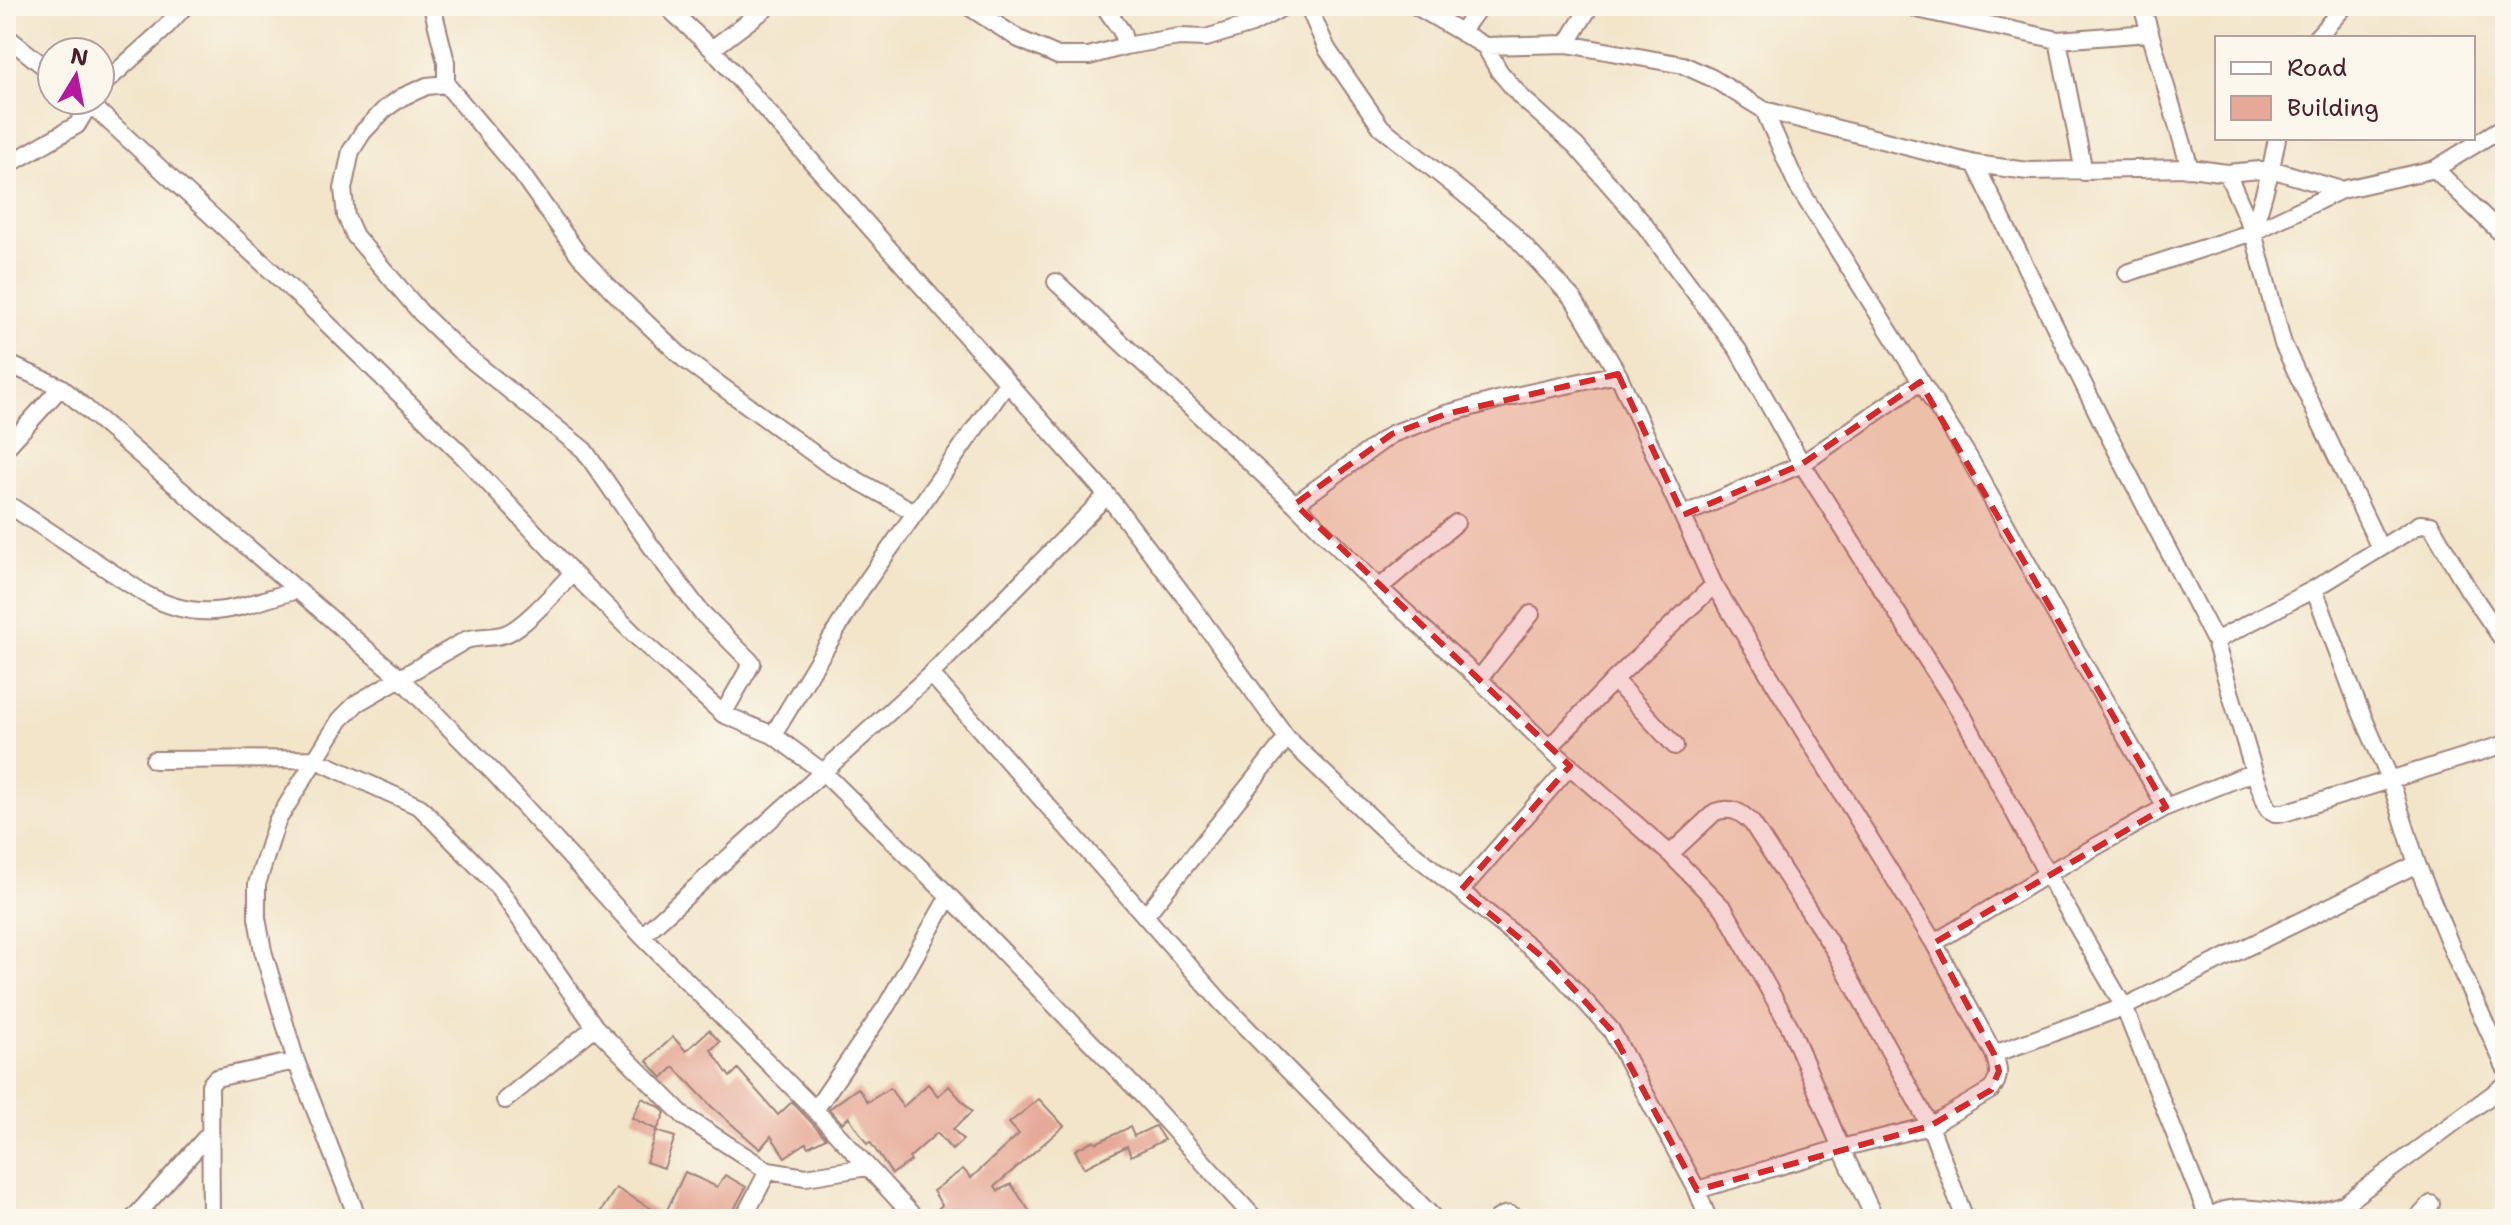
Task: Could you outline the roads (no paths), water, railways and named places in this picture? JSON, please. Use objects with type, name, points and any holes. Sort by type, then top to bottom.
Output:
[{"type":"street","points":[[116,73],[185,6]]},
{"type":"street","points":[[432,6],[446,62],[446,84],[521,173],[579,255],[614,292],[684,359],[828,464],[914,512]]},
{"type":"street","points":[[666,6],[712,49],[1107,495],[1287,738],[1383,829],[1551,964],[1611,1030],[1697,1190],[1708,1219]]},
{"type":"street","points":[[712,49],[769,6]]},
{"type":"street","points":[[968,6],[1019,39],[1058,56],[1089,56],[1179,37],[1206,38],[1252,24],[1280,6]]},
{"type":"street","points":[[1104,6],[1122,32],[1125,46]]},
{"type":"street","points":[[1308,6],[1327,49],[1381,127],[1508,229],[1574,300],[1618,374],[1714,585],[1934,943],[1994,1054],[1999,1071],[1998,1081],[1991,1090],[1930,1126],[1697,1190]]},
{"type":"street","points":[[1416,6],[1485,46],[1499,71],[1521,97],[1576,146],[1643,223],[1738,350],[1802,464],[1963,716],[2047,874],[2124,1007],[2210,1219]]},
{"type":"street","points":[[1461,32],[1480,6]]},
{"type":"street","points":[[1567,44],[1590,6]]},
{"type":"street","points":[[2142,6],[2190,168]]},
{"type":"street","points":[[2317,36],[2339,7]]},
{"type":"street","points":[[1917,9],[2058,40],[2149,33]]},
{"type":"street","points":[[6,36],[36,60]]},
{"type":"street","points":[[2058,40],[2084,172]]},
{"type":"street","points":[[1485,46],[1567,44],[1683,65],[1712,78],[1764,110],[1975,164],[2028,171],[2084,172],[2190,168],[2227,173],[2271,169],[2341,190]]},
{"type":"street","points":[[446,84],[427,86],[402,97],[385,109],[363,132],[351,151],[347,168],[343,189],[346,216],[355,236],[421,313],[459,350],[584,450],[700,611],[752,663],[723,714]]},
{"type":"street","points":[[1764,110],[1797,185],[1968,456],[2166,807]]},
{"type":"street","points":[[6,166],[77,125],[82,116]]},
{"type":"street","points":[[106,116],[303,300],[462,455],[637,637],[723,714],[773,735],[823,772],[949,896],[1144,1097],[1255,1219]]},
{"type":"street","points":[[2127,273],[2253,232],[2341,190],[2435,169],[2505,126]]},
{"type":"street","points":[[2253,232],[2277,140]]},
{"type":"street","points":[[1975,164],[2106,430],[2215,641],[2268,809],[2284,813],[2505,744]]},
{"type":"street","points":[[2435,169],[2505,237]]},
{"type":"street","points":[[2227,173],[2253,232],[2283,344],[2380,548]]},
{"type":"street","points":[[1056,282],[1295,504],[1549,748],[1670,854],[1724,909],[1790,1027],[1875,1219]]},
{"type":"street","points":[[6,363],[61,387],[400,678],[494,773],[642,936],[815,1110],[916,1219]]},
{"type":"street","points":[[1295,504],[1392,434],[1446,414],[1618,374]]},
{"type":"street","points":[[1683,515],[1802,464],[1920,382]]},
{"type":"street","points":[[773,735],[860,591],[1007,383]]},
{"type":"street","points":[[6,448],[61,387]]},
{"type":"street","points":[[642,936],[931,674],[1107,495]]},
{"type":"street","points":[[6,503],[166,606],[219,612],[297,590]]},
{"type":"street","points":[[1379,588],[1456,523]]},
{"type":"street","points":[[2215,641],[2314,589],[2420,524],[2431,525],[2468,589],[2505,643]]},
{"type":"street","points":[[358,1219],[296,1061],[263,951],[257,918],[257,884],[277,821],[340,720],[357,703],[466,640],[505,634],[519,626],[573,573]]},
{"type":"street","points":[[1549,748],[1614,680],[1714,585]]},
{"type":"street","points":[[2314,589],[2357,703],[2390,779],[2417,864],[2505,1067]]},
{"type":"street","points":[[1479,679],[1531,614]]},
{"type":"street","points":[[931,674],[1221,1002],[1435,1219]]},
{"type":"street","points":[[1614,680],[1675,746]]},
{"type":"street","points":[[1145,916],[1287,738]]},
{"type":"street","points":[[154,760],[314,759],[420,807],[497,886],[595,1027],[685,1117],[768,1171],[806,1177],[867,1167]]},
{"type":"street","points":[[1461,890],[1570,766]]},
{"type":"street","points":[[1934,943],[2166,807],[2254,772]]},
{"type":"street","points":[[1670,854],[1722,809],[1741,812],[1752,823],[1835,951],[1930,1126],[1965,1219]]},
{"type":"street","points":[[1994,1054],[2124,1007],[2417,864]]},
{"type":"street","points":[[815,1110],[887,1005],[949,896]]},
{"type":"street","points":[[505,1100],[595,1027]]},
{"type":"street","points":[[211,1219],[209,1134],[212,1081],[296,1061]]},
{"type":"street","points":[[2210,1219],[2218,1211],[2232,1208],[2299,1214],[2326,1211],[2344,1204],[2505,1085]]},
{"type":"street","points":[[133,1219],[209,1134]]},
{"type":"street","points":[[743,1219],[768,1171]]},
{"type":"street","points":[[2417,1219],[2431,1204]]},
{"type":"street","points":[[1497,1219],[1510,1214],[1517,1219]]}]
